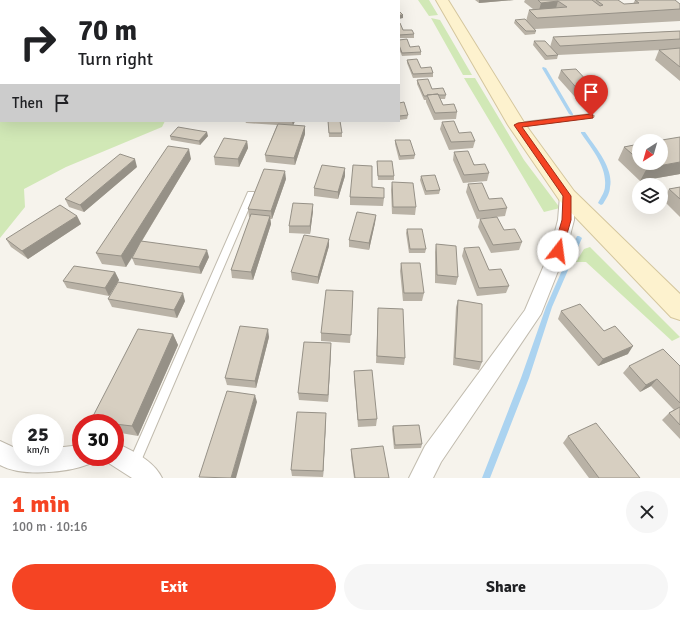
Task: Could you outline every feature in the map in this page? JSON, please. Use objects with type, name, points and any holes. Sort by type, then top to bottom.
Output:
[{"type":"main road","points":[[442,0],[518,125],[567,196],[680,310]]},
{"type":"street","points":[[421,478],[433,454],[532,314],[558,251],[566,220],[567,196]]},
{"type":"street","points":[[0,452],[12,459],[41,461],[72,457]]},
{"type":"lane","points":[[518,125],[591,116]]},
{"type":"lane","points":[[133,466],[251,194]]},
{"type":"green space","points":[[418,0],[429,0],[438,15],[429,16]]},
{"type":"green space","points":[[431,18],[440,20],[472,75],[463,75]]},
{"type":"green space","points":[[464,78],[475,78],[524,160],[560,208],[544,212]]},
{"type":"green space","points":[[0,122],[164,122],[162,127],[66,167],[24,189],[25,207],[0,238]]},
{"type":"green space","points":[[590,247],[680,337],[672,341],[586,262],[576,262],[584,249]]},
{"type":"building","points":[[538,0],[592,0],[600,6],[603,5],[596,0],[618,0],[624,4],[639,3],[635,0],[675,0],[680,4],[680,9],[537,18],[529,10],[567,7],[558,1],[541,3]]},
{"type":"building","points":[[525,19],[536,31],[526,31],[515,20]]},
{"type":"building","points":[[400,23],[403,30],[412,30],[414,34],[400,35]]},
{"type":"building","points":[[680,31],[680,39],[560,46],[553,37]]},
{"type":"building","points":[[407,39],[410,47],[419,46],[421,52],[402,53],[400,40]]},
{"type":"building","points":[[534,41],[545,41],[558,55],[547,56]]},
{"type":"building","points":[[680,48],[680,67],[659,50]]},
{"type":"building","points":[[417,59],[421,68],[431,67],[433,73],[413,74],[407,60]]},
{"type":"building","points":[[576,69],[602,97],[586,99],[561,70]]},
{"type":"building","points":[[428,79],[432,89],[443,88],[446,95],[438,94],[424,96],[417,80]]},
{"type":"building","points":[[438,94],[443,105],[454,104],[457,112],[435,113],[427,95]]},
{"type":"building","points":[[404,102],[408,115],[400,116],[400,103]]},
{"type":"building","points":[[454,121],[459,133],[471,132],[475,141],[451,142],[442,122]]},
{"type":"building","points":[[328,122],[340,122],[342,133],[329,133]]},
{"type":"building","points":[[278,124],[305,126],[294,158],[265,155]]},
{"type":"building","points":[[178,127],[207,132],[199,141],[170,136]]},
{"type":"building","points":[[680,137],[680,162],[668,164],[668,139]]},
{"type":"building","points":[[224,138],[247,141],[238,159],[214,157]]},
{"type":"building","points":[[395,140],[410,140],[415,155],[400,156]]},
{"type":"building","points":[[632,145],[632,154],[624,147]]},
{"type":"building","points":[[168,146],[189,149],[121,256],[96,253]]},
{"type":"building","points":[[468,151],[474,165],[485,164],[489,173],[464,175],[454,152]]},
{"type":"building","points":[[120,154],[135,159],[80,205],[65,199]]},
{"type":"building","points":[[377,161],[392,161],[394,176],[378,176]]},
{"type":"building","points":[[322,165],[345,168],[338,192],[314,188]]},
{"type":"building","points":[[353,165],[372,166],[372,187],[384,188],[384,198],[350,197]]},
{"type":"building","points":[[264,169],[285,171],[271,211],[248,209]]},
{"type":"building","points":[[435,175],[440,190],[426,191],[421,176]]},
{"type":"building","points":[[392,182],[413,183],[416,207],[393,207]]},
{"type":"building","points":[[482,183],[489,199],[502,198],[507,208],[479,211],[468,184]]},
{"type":"building","points":[[680,187],[680,199],[669,189]]},
{"type":"building","points":[[293,203],[313,204],[310,226],[289,226]]},
{"type":"building","points":[[60,205],[77,216],[22,251],[6,239]]},
{"type":"building","points":[[357,212],[376,215],[369,243],[349,240]]},
{"type":"building","points":[[251,214],[270,216],[251,272],[231,270]]},
{"type":"building","points":[[497,217],[504,230],[515,229],[522,242],[493,245],[480,219]]},
{"type":"building","points":[[407,229],[422,229],[426,249],[410,249]]},
{"type":"building","points":[[304,235],[329,239],[318,277],[291,272]]},
{"type":"building","points":[[141,241],[207,250],[199,267],[132,258]]},
{"type":"building","points":[[436,244],[456,246],[458,277],[437,275]]},
{"type":"building","points":[[479,247],[489,270],[501,269],[509,286],[479,288],[464,248]]},
{"type":"building","points":[[401,263],[420,263],[424,293],[404,293]]},
{"type":"building","points":[[74,266],[115,272],[105,288],[63,281]]},
{"type":"building","points":[[118,282],[183,293],[174,310],[108,299]]},
{"type":"building","points":[[326,290],[353,291],[351,335],[321,333]]},
{"type":"building","points":[[458,300],[482,304],[482,362],[455,358]]},
{"type":"building","points":[[580,304],[604,331],[615,326],[633,346],[603,359],[561,311]]},
{"type":"building","points":[[378,308],[403,309],[405,358],[377,356]]},
{"type":"building","points":[[240,326],[268,329],[255,381],[225,378]]},
{"type":"building","points":[[138,329],[173,334],[132,426],[124,425],[124,414],[94,414]]},
{"type":"building","points":[[304,342],[331,343],[328,395],[298,393]]},
{"type":"building","points":[[663,349],[680,366],[680,403],[657,379],[646,385],[629,366]]},
{"type":"building","points":[[372,370],[377,419],[358,420],[354,371]]},
{"type":"building","points":[[227,391],[255,395],[231,478],[199,477]]},
{"type":"building","points":[[680,407],[680,425],[669,413]]},
{"type":"building","points":[[297,412],[326,413],[323,471],[291,470]]},
{"type":"building","points":[[596,423],[640,478],[599,478],[568,436]]},
{"type":"building","points":[[419,425],[422,444],[395,445],[393,426]]},
{"type":"building","points":[[383,446],[389,478],[355,478],[351,449]]},
{"type":"waterway","points":[[544,68],[571,114]]},
{"type":"waterway","points":[[583,133],[600,158],[608,178],[608,187],[601,203]]},
{"type":"waterway","points":[[486,478],[525,378],[549,307],[579,238]]},
{"type":"route","points":[[558,251],[566,220],[567,196],[518,125],[591,116]]}]
